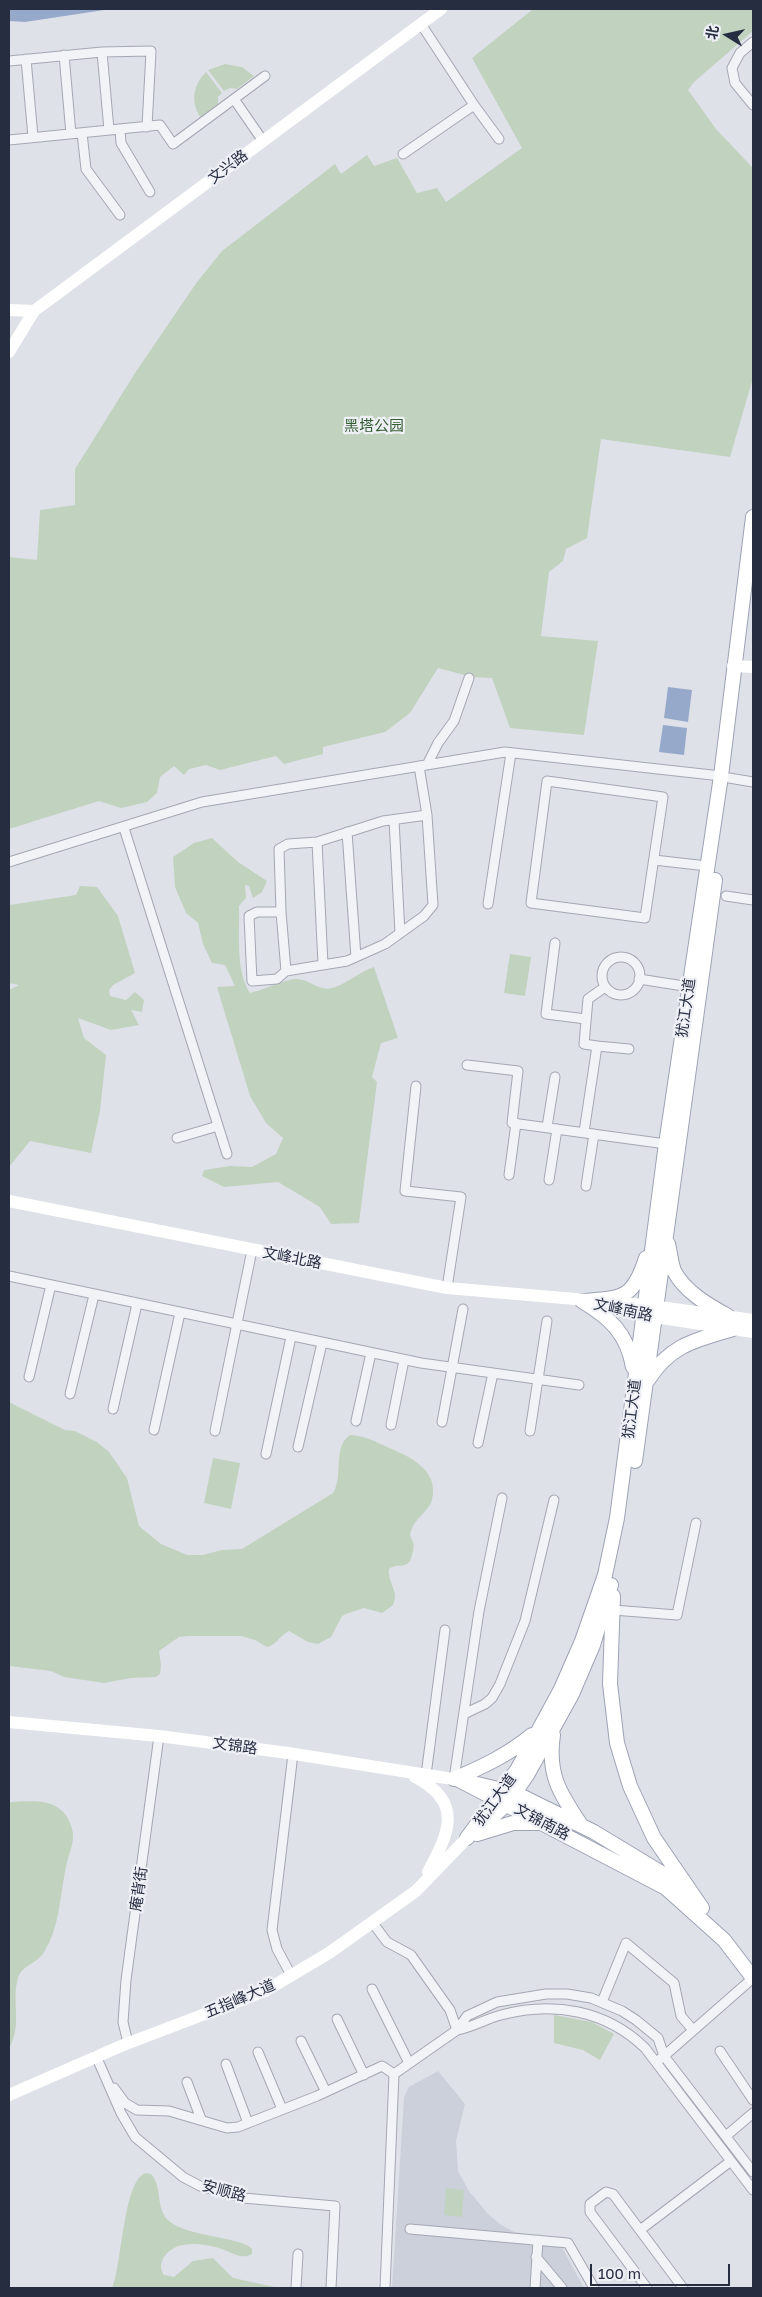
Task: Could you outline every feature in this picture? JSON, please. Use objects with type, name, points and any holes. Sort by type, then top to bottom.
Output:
[{"type":"main road","name":"文兴路","points":[[34,310],[442,9]]},
{"type":"main road","points":[[9,310],[34,310]]},
{"type":"main road","points":[[9,352],[34,310]]},
{"type":"main road","name":"犹江大道","points":[[743,666],[753,516]]},
{"type":"main road","name":"犹江大道","points":[[467,1838],[505,1796],[528,1775],[572,1694],[593,1645],[614,1576],[627,1519],[650,1311],[753,588]]},
{"type":"main road","name":"犹江大道","points":[[661,1231],[666,1144],[707,866],[725,777]]},
{"type":"main road","name":"文峰北路","points":[[9,1201],[447,1288],[581,1301]]},
{"type":"main road","points":[[581,1301],[618,1298],[628,1292],[661,1231]]},
{"type":"main road","points":[[581,1301],[605,1315],[615,1326],[630,1351],[641,1382],[658,1365],[689,1341],[731,1322],[682,1284],[674,1270],[661,1231]]},
{"type":"main road","name":"文峰南路","points":[[581,1301],[731,1322],[753,1320]]},
{"type":"main road","name":"文峰南路","points":[[731,1322],[753,1332]]},
{"type":"main road","name":"犹江大道","points":[[505,1796],[561,1689],[582,1641],[605,1575],[641,1382]]},
{"type":"main road","points":[[614,1576],[610,1684],[617,1742],[630,1786],[654,1838],[702,1908]]},
{"type":"main road","name":"文锦路","points":[[9,1722],[159,1736],[294,1754],[456,1780]]},
{"type":"main road","points":[[554,1726],[550,1761],[562,1798],[581,1826]]},
{"type":"main road","points":[[456,1780],[514,1750],[539,1730]]},
{"type":"main road","points":[[404,1771],[428,1784],[440,1795],[448,1811],[448,1827],[443,1844],[420,1886]]},
{"type":"main road","name":"文锦南路","points":[[456,1780],[505,1796],[581,1826],[670,1878],[731,1935],[753,1963]]},
{"type":"main road","name":"文锦南路","points":[[505,1796],[544,1823],[666,1888],[724,1940],[753,1978]]},
{"type":"main road","points":[[467,1838],[504,1825],[522,1822],[544,1823]]},
{"type":"main road","name":"五指峰大道","points":[[9,2095],[128,2043],[265,1991],[329,1953],[420,1886],[467,1838]]},
{"type":"street","points":[[421,24],[498,139]]},
{"type":"street","points":[[753,42],[740,53],[732,68],[735,83],[753,105]]},
{"type":"street","points":[[9,60],[102,52],[151,51],[147,127]]},
{"type":"street","points":[[102,52],[109,130]]},
{"type":"street","points":[[64,55],[71,134]]},
{"type":"street","points":[[26,59],[33,137]]},
{"type":"street","points":[[9,140],[160,126],[173,144],[265,76]]},
{"type":"street","points":[[234,99],[263,141]]},
{"type":"street","points":[[403,154],[474,105]]},
{"type":"street","points":[[120,129],[121,143],[150,192]]},
{"type":"street","points":[[82,133],[86,169],[120,215]]},
{"type":"street","points":[[282,912],[257,912],[249,916],[252,981],[278,979],[286,971],[348,961],[385,944],[424,916],[433,904],[423,766],[454,721],[468,678]]},
{"type":"street","points":[[488,904],[511,753]]},
{"type":"street","points":[[9,862],[124,828],[202,802],[511,753],[725,777],[753,782]]},
{"type":"street","points":[[548,782],[663,797],[654,860],[645,918],[531,903],[548,782]]},
{"type":"street","points":[[286,971],[279,849],[288,844],[317,842],[394,820],[427,815]]},
{"type":"street","points":[[394,820],[400,933]]},
{"type":"street","points":[[124,828],[227,1154]]},
{"type":"street","points":[[347,832],[356,957]]},
{"type":"street","points":[[317,842],[323,964]]},
{"type":"street","points":[[654,860],[707,866]]},
{"type":"street","points":[[726,896],[753,900]]},
{"type":"street","points":[[555,943],[546,1014],[586,1019]]},
{"type":"street","points":[[622,956],[633,961],[639,971],[639,980],[632,991],[623,995],[613,994],[605,987],[601,978],[603,968],[608,961],[614,957],[622,956]]},
{"type":"street","points":[[639,980],[690,987]]},
{"type":"street","points":[[605,987],[588,998],[584,1044],[629,1049]]},
{"type":"street","points":[[584,1132],[596,1046]]},
{"type":"street","points":[[467,1065],[518,1071],[512,1123],[666,1144]]},
{"type":"street","points":[[547,1127],[555,1077]]},
{"type":"street","points":[[416,1086],[405,1191],[461,1197],[447,1288]]},
{"type":"street","points":[[509,1175],[516,1123]]},
{"type":"street","points":[[177,1138],[218,1126]]},
{"type":"street","points":[[549,1180],[557,1129]]},
{"type":"street","points":[[586,1186],[594,1134]]},
{"type":"street","points":[[216,1431],[252,1250]]},
{"type":"street","points":[[9,1279],[51,1285],[180,1314],[404,1360],[579,1385]]},
{"type":"street","points":[[29,1377],[51,1285]]},
{"type":"street","points":[[70,1394],[94,1295]]},
{"type":"street","points":[[113,1409],[137,1304]]},
{"type":"street","points":[[442,1422],[463,1309]]},
{"type":"street","points":[[154,1430],[180,1314]]},
{"type":"street","points":[[530,1431],[547,1320]]},
{"type":"street","points":[[266,1454],[291,1337]]},
{"type":"street","points":[[298,1447],[322,1343]]},
{"type":"street","points":[[356,1421],[371,1353]]},
{"type":"street","points":[[391,1425],[404,1360]]},
{"type":"street","points":[[478,1443],[492,1373]]},
{"type":"street","points":[[456,1780],[479,1611],[502,1498]]},
{"type":"street","points":[[464,1714],[485,1704],[492,1698],[500,1684],[525,1621],[554,1500]]},
{"type":"street","points":[[613,1610],[677,1615],[696,1523]]},
{"type":"street","points":[[426,1775],[445,1630]]},
{"type":"street","name":"庵背街","points":[[128,2043],[123,2022],[126,1980],[159,1736]]},
{"type":"street","points":[[291,1975],[277,1949],[272,1930],[294,1754]]},
{"type":"street","points":[[372,1922],[387,1942],[411,1955],[450,2010],[457,2030]]},
{"type":"street","points":[[592,2015],[626,1943],[674,1983],[681,2016],[693,2030]]},
{"type":"street","points":[[656,2062],[753,1978]]},
{"type":"street","points":[[372,1989],[409,2063]]},
{"type":"street","points":[[394,2074],[457,2030],[467,2016],[490,2005],[512,1999],[546,1994],[566,1994],[599,2001],[633,2018],[658,2038],[664,2056],[753,2172]]},
{"type":"street","points":[[490,2005],[494,2017]]},
{"type":"street","points":[[457,2030],[473,2027],[494,2017],[530,2008],[574,2010],[592,2015],[625,2031],[645,2048],[753,2190]]},
{"type":"street","points":[[625,2031],[633,2018]]},
{"type":"street","points":[[338,2019],[364,2075]]},
{"type":"street","points":[[301,2041],[326,2092]]},
{"type":"street","points":[[720,2051],[753,2100]]},
{"type":"street","points":[[258,2052],[282,2109]]},
{"type":"street","name":"安顺路","points":[[96,2056],[121,2113],[135,2136],[182,2177],[200,2186],[243,2198],[335,2206],[331,2288]]},
{"type":"street","points":[[226,2064],[248,2123]]},
{"type":"street","points":[[103,2071],[125,2103],[137,2110],[169,2111],[227,2128],[238,2127],[326,2092],[382,2066],[394,2074]]},
{"type":"street","points":[[385,2288],[394,2074]]},
{"type":"street","points":[[187,2082],[201,2119]]},
{"type":"street","points":[[726,2136],[753,2113]]},
{"type":"street","points":[[640,2230],[731,2161]]},
{"type":"street","points":[[646,2288],[590,2212],[590,2204],[606,2192],[614,2194],[683,2288]]},
{"type":"street","points":[[410,2229],[568,2243],[594,2288]]},
{"type":"street","points":[[535,2288],[538,2240]]},
{"type":"street","points":[[296,2288],[298,2254]]},
{"type":"street","points":[[536,2257],[562,2288]]},
{"type":"shaded area","points":[[438,2071],[465,2104],[456,2141],[458,2171],[469,2191],[488,2214],[514,2232],[557,2238],[584,2288],[392,2288],[404,2097],[409,2087]]},
{"type":"green space","name":"黑塔公园","points":[[533,9],[753,9],[753,31],[694,82],[688,90],[716,129],[753,168],[753,378],[730,457],[601,439],[587,538],[566,549],[563,561],[549,572],[541,636],[598,641],[584,735],[510,728],[492,678],[472,677],[438,668],[410,713],[385,732],[323,747],[323,754],[284,764],[276,756],[220,770],[206,765],[189,769],[184,775],[174,766],[160,777],[157,793],[147,802],[121,808],[99,801],[9,829],[9,557],[37,560],[40,510],[75,505],[75,469],[135,373],[197,282],[222,251],[335,164],[341,174],[367,155],[374,166],[397,158],[417,193],[437,188],[446,202],[522,148],[472,58]]},
{"type":"green space","points":[[225,64],[242,67],[254,76],[237,89],[230,88],[224,91],[208,70]]},
{"type":"green space","points":[[206,72],[222,93],[218,97],[218,104],[201,118],[195,106],[194,94],[198,83]]},
{"type":"green space","points":[[212,838],[238,862],[267,881],[262,892],[253,898],[249,886],[245,885],[246,898],[239,906],[240,962],[245,984],[250,993],[295,979],[327,989],[332,988],[374,967],[398,1038],[381,1043],[372,1077],[377,1082],[359,1223],[331,1224],[320,1207],[278,1182],[224,1187],[202,1176],[204,1170],[230,1166],[252,1167],[276,1154],[283,1138],[266,1123],[250,1096],[217,987],[235,986],[225,965],[212,963],[203,944],[198,923],[186,913],[175,887],[173,857],[194,843]]},
{"type":"green space","points":[[80,886],[97,887],[118,916],[135,973],[113,985],[109,990],[110,996],[126,1000],[135,992],[144,1000],[142,1012],[131,1010],[139,1025],[111,1030],[78,1018],[84,1038],[106,1055],[100,1111],[91,1153],[30,1141],[9,1167],[9,990],[19,985],[9,983],[9,905],[76,895]]},
{"type":"green space","points":[[510,954],[531,957],[525,996],[504,993]]},
{"type":"green space","points":[[9,1402],[65,1430],[75,1431],[97,1442],[109,1452],[127,1478],[139,1526],[161,1544],[187,1555],[203,1555],[222,1550],[242,1549],[333,1493],[338,1478],[341,1447],[350,1435],[367,1438],[401,1453],[419,1464],[426,1471],[431,1479],[433,1489],[432,1500],[428,1508],[415,1523],[410,1533],[414,1547],[410,1561],[405,1565],[394,1566],[389,1569],[395,1595],[393,1605],[382,1613],[364,1608],[342,1616],[331,1637],[318,1644],[308,1642],[289,1631],[267,1647],[255,1640],[241,1636],[179,1637],[159,1651],[160,1674],[156,1677],[131,1678],[104,1683],[64,1677],[51,1671],[9,1666]]},
{"type":"green space","points":[[213,1458],[240,1463],[231,1509],[204,1503]]},
{"type":"green space","points":[[9,1802],[43,1802],[55,1806],[67,1817],[72,1827],[73,1837],[59,1911],[53,1932],[41,1956],[22,1970],[18,1978],[15,2030],[9,2049]]},
{"type":"green space","points":[[554,2015],[592,2022],[614,2034],[600,2060],[583,2050],[554,2043]]},
{"type":"green space","points":[[146,2173],[151,2174],[155,2179],[162,2210],[169,2221],[188,2230],[238,2242],[252,2249],[252,2254],[241,2256],[207,2245],[190,2244],[175,2247],[169,2251],[162,2262],[161,2266],[164,2275],[174,2277],[193,2261],[213,2258],[233,2278],[279,2288],[112,2288],[132,2191],[138,2179]]},
{"type":"green space","points":[[446,2188],[464,2190],[462,2217],[444,2215]]},
{"type":"water","points":[[9,9],[111,9],[25,22],[9,21]]},
{"type":"water","points":[[668,687],[692,690],[688,722],[664,718]]},
{"type":"water","points":[[663,725],[687,728],[684,755],[659,752]]}]
